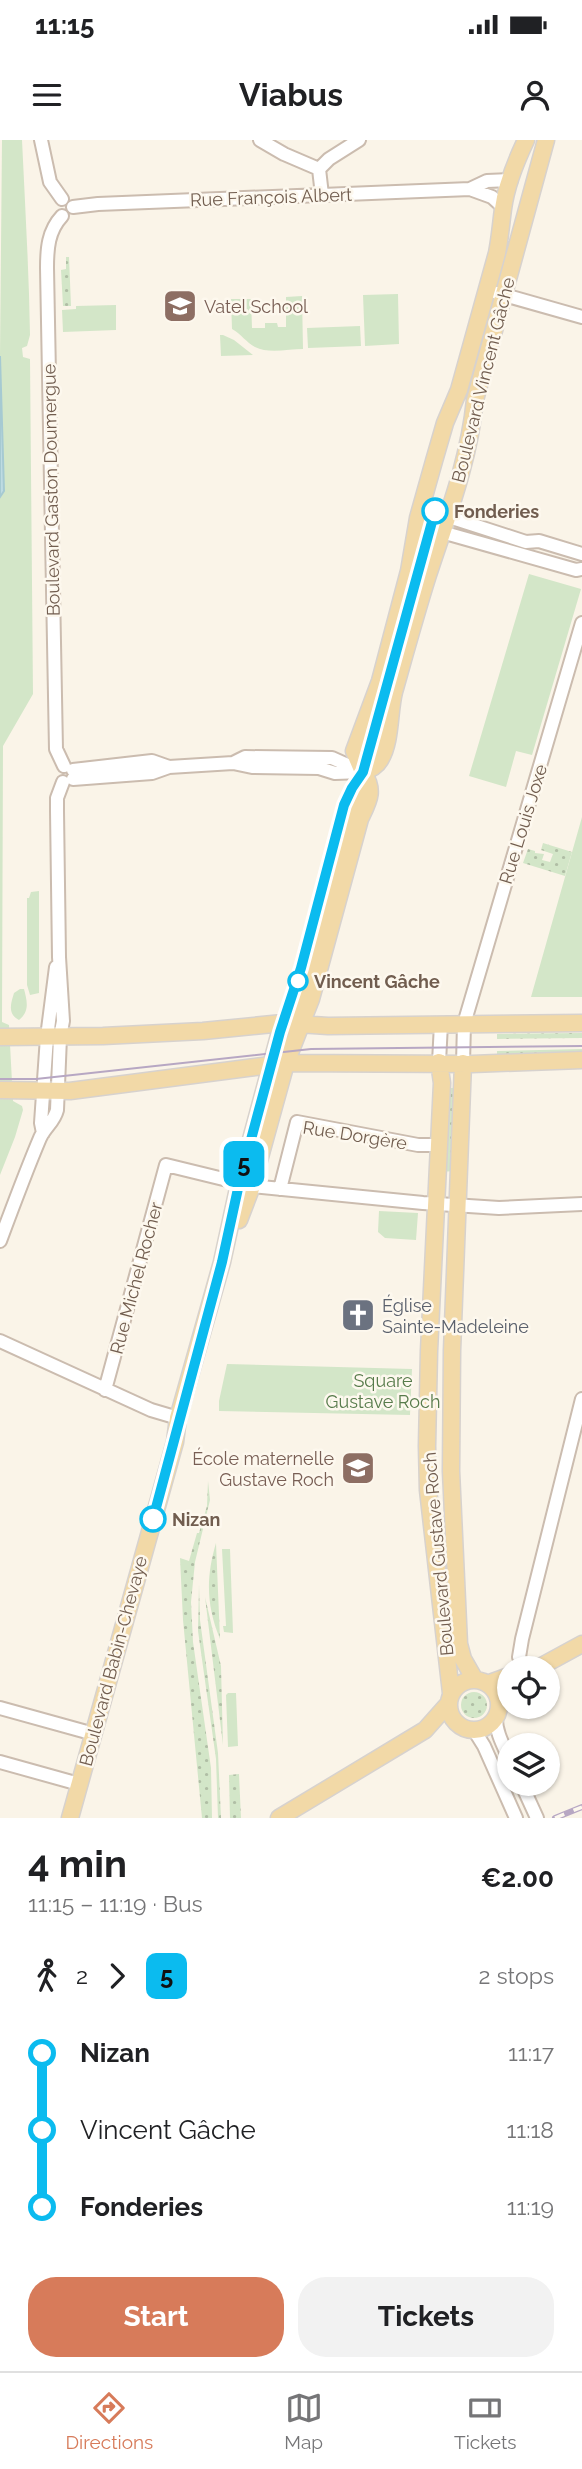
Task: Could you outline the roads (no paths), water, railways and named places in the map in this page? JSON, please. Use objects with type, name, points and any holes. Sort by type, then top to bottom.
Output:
[{"type":"main road","name":"Boulevard Vincent Gâche","points":[[279,1064],[302,1024],[351,848],[372,793],[354,751],[387,655],[409,571],[417,523],[445,423],[459,390],[502,232],[503,207],[526,140]]},
{"type":"main road","name":"Boulevard Vincent Gâche","points":[[279,1064],[283,1023],[299,997],[356,789],[363,772],[374,767],[381,759],[393,696],[467,449],[475,400],[546,140]]},
{"type":"main road","points":[[0,1037],[203,1031],[283,1023],[328,1026],[582,1023]]},
{"type":"main road","points":[[0,1090],[51,1091],[279,1064],[582,1060]]},
{"type":"main road","name":"Boulevard Gustave Roch","points":[[439,1062],[442,1083],[430,1330],[428,1490],[450,1698]]},
{"type":"main road","name":"Boulevard Gustave Roch","points":[[463,1063],[453,1330],[451,1471],[459,1644],[463,1659],[481,1682]]},
{"type":"main road","name":"Boulevard Babin-Chevaye","points":[[70,1818],[175,1442],[178,1418],[279,1064]]},
{"type":"main road","points":[[430,1330],[453,1330]]},
{"type":"main road","points":[[560,1656],[582,1644]]},
{"type":"main road","points":[[279,1818],[425,1730],[464,1682],[497,1679]]},
{"type":"main road","points":[[481,1682],[497,1695]]},
{"type":"main road","points":[[450,1698],[451,1716],[467,1728]]},
{"type":"main road","points":[[425,1730],[489,1724],[497,1711]]},
{"type":"street","points":[[41,140],[50,182],[67,203]]},
{"type":"street","points":[[260,140],[319,169]]},
{"type":"street","points":[[319,169],[359,140]]},
{"type":"street","points":[[319,169],[322,195]]},
{"type":"street","name":"Rue François Albert","points":[[470,189],[487,181],[511,180]]},
{"type":"street","name":"Rue François Albert","points":[[67,203],[470,189],[492,197],[503,207]]},
{"type":"street","name":"Boulevard Gaston Doumergue","points":[[0,1241],[43,1133],[41,1123],[51,1091],[53,1037],[63,1016],[59,957],[57,798],[68,774],[56,749],[47,279],[49,237],[62,216],[55,207],[67,203]]},
{"type":"street","points":[[487,290],[582,317]]},
{"type":"street","points":[[417,523],[446,525],[526,542],[538,541],[582,554]]},
{"type":"street","points":[[446,525],[527,556],[576,570],[582,569]]},
{"type":"street","points":[[526,542],[527,556]]},
{"type":"street","name":"Rue Louis Joxe","points":[[463,1063],[464,1024],[582,624]]},
{"type":"street","points":[[68,774],[152,761],[169,767],[233,762],[245,758],[332,758],[363,772]]},
{"type":"street","points":[[439,1062],[441,1024]]},
{"type":"street","name":"Rue Dorgère","points":[[280,1189],[296,1122],[418,1145],[438,1145]]},
{"type":"street","name":"Rue Michel Rocher","points":[[105,1390],[166,1165],[245,1185]]},
{"type":"street","points":[[245,1185],[499,1208],[582,1204]]},
{"type":"street","points":[[0,1341],[105,1390],[178,1418]]},
{"type":"street","points":[[519,1656],[582,1399]]},
{"type":"street","points":[[0,1708],[93,1734]]},
{"type":"street","points":[[467,1728],[484,1746],[516,1818]]},
{"type":"street","points":[[0,1762],[79,1784]]},
{"type":"street","points":[[527,1796],[537,1818]]},
{"type":"water","points":[[0,356],[4,491],[0,497]]},
{"type":"tram line","points":[[0,1079],[36,1079],[311,1049],[582,1046]]},
{"type":"railway","points":[[555,1818],[582,1807]]},
{"type":"place","name":"Vatel School","points":[[180,306]]},
{"type":"place","name":"Fonderies","points":[[435,511]]},
{"type":"place","name":"Vincent Gâche","points":[[298,981]]},
{"type":"place","name":"Église Sainte-Madeleine","points":[[358,1315]]},
{"type":"place","name":"École maternelle Gustave Roch","points":[[358,1468]]},
{"type":"place","name":"Nizan","points":[[153,1519]]},
{"type":"park label","name":"Square Gustave Roch","points":[[383,1390]]}]
